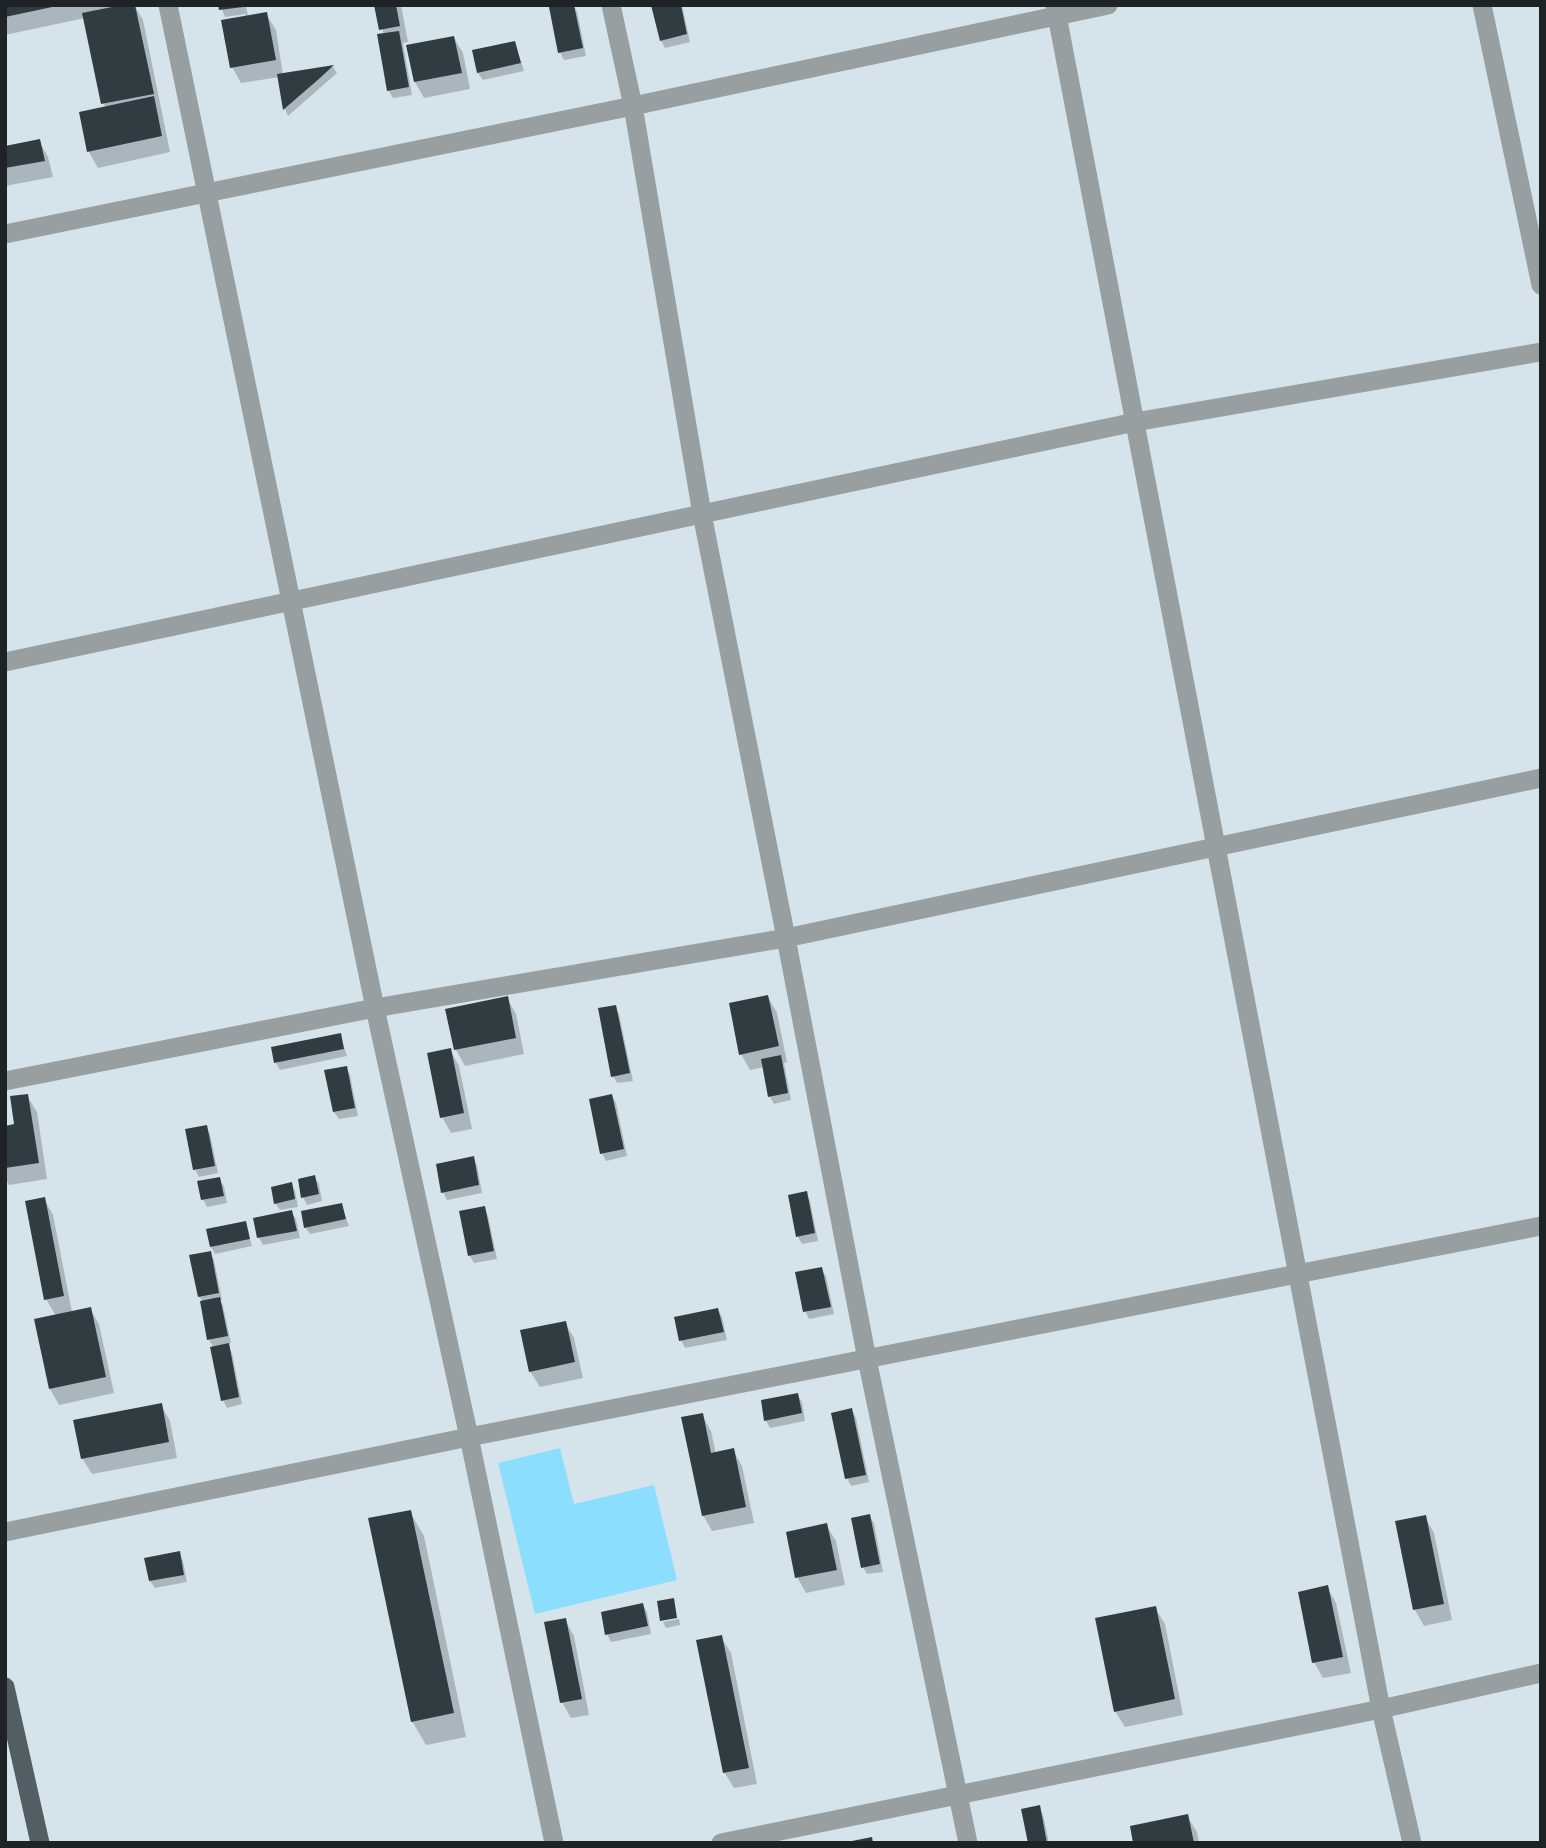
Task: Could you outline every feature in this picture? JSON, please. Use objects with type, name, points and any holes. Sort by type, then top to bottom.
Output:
[{"type":"highway","points":[[5,1688],[40,1843]]},
{"type":"street","points":[[168,5],[376,1008],[554,1843]]},
{"type":"street","points":[[611,5],[633,106],[702,514],[867,1359],[968,1843]]},
{"type":"street","points":[[5,234],[633,106],[1057,11],[1108,5]]},
{"type":"street","points":[[1482,5],[1541,285]]},
{"type":"street","points":[[1057,11],[1381,1709],[1412,1843]]},
{"type":"street","points":[[5,662],[1135,422],[1541,352]]},
{"type":"street","points":[[5,1081],[376,1008],[786,938],[1541,778]]},
{"type":"street","points":[[5,1532],[469,1437],[1541,1226]]},
{"type":"street","points":[[721,1843],[1381,1709],[1541,1673]]},
{"type":"shaded area","points":[[560,1448],[574,1504],[654,1485],[677,1580],[535,1614],[498,1463]]},
{"type":"building","points":[[5,5],[57,5],[57,6],[5,17]]},
{"type":"building","points":[[135,5],[154,94],[101,104],[82,13]]},
{"type":"building","points":[[218,5],[242,5],[243,7],[219,10]]},
{"type":"building","points":[[374,5],[396,5],[400,26],[379,30]]},
{"type":"building","points":[[574,5],[583,48],[558,53],[549,7]]},
{"type":"building","points":[[651,5],[681,5],[687,34],[660,41]]},
{"type":"building","points":[[267,12],[276,60],[230,68],[221,20]]},
{"type":"building","points":[[399,31],[409,87],[387,91],[377,34]]},
{"type":"building","points":[[454,36],[462,73],[414,82],[406,45]]},
{"type":"building","points":[[515,41],[521,63],[477,73],[472,50]]},
{"type":"building","points":[[334,65],[320,78],[283,110],[277,74]]},
{"type":"building","points":[[154,96],[162,136],[87,152],[79,112]]},
{"type":"building","points":[[40,139],[45,161],[5,168],[5,146]]},
{"type":"building","points":[[768,995],[779,1046],[739,1055],[729,1003]]},
{"type":"building","points":[[508,996],[516,1038],[454,1050],[445,1009]]},
{"type":"building","points":[[616,1005],[630,1073],[611,1077],[598,1008]]},
{"type":"building","points":[[341,1033],[344,1049],[274,1063],[271,1047]]},
{"type":"building","points":[[451,1048],[464,1113],[440,1118],[427,1053]]},
{"type":"building","points":[[781,1055],[788,1093],[768,1097],[761,1059]]},
{"type":"building","points":[[347,1066],[355,1108],[333,1112],[324,1070]]},
{"type":"building","points":[[28,1094],[39,1163],[5,1168],[5,1126],[14,1124],[10,1096]]},
{"type":"building","points":[[612,1094],[624,1149],[600,1154],[589,1099]]},
{"type":"building","points":[[207,1125],[215,1166],[193,1170],[185,1129]]},
{"type":"building","points":[[474,1156],[479,1185],[441,1193],[436,1164]]},
{"type":"building","points":[[315,1175],[319,1194],[301,1198],[298,1179]]},
{"type":"building","points":[[220,1177],[224,1196],[201,1200],[197,1181]]},
{"type":"building","points":[[292,1182],[295,1199],[274,1204],[271,1187]]},
{"type":"building","points":[[807,1191],[815,1233],[796,1237],[788,1195]]},
{"type":"building","points":[[45,1197],[64,1296],[44,1300],[25,1201]]},
{"type":"building","points":[[342,1203],[346,1219],[304,1228],[301,1211]]},
{"type":"building","points":[[485,1206],[494,1251],[468,1256],[459,1211]]},
{"type":"building","points":[[292,1210],[297,1231],[257,1238],[253,1218]]},
{"type":"building","points":[[246,1221],[250,1239],[210,1247],[206,1229]]},
{"type":"building","points":[[211,1251],[219,1293],[198,1297],[189,1255]]},
{"type":"building","points":[[822,1267],[831,1307],[803,1312],[795,1272]]},
{"type":"building","points":[[220,1297],[228,1336],[207,1340],[200,1301]]},
{"type":"building","points":[[91,1307],[106,1377],[49,1389],[34,1319]]},
{"type":"building","points":[[718,1308],[724,1332],[679,1341],[674,1317]]},
{"type":"building","points":[[566,1321],[575,1362],[529,1372],[520,1330]]},
{"type":"building","points":[[229,1343],[239,1397],[221,1401],[210,1347]]},
{"type":"building","points":[[798,1393],[802,1413],[764,1421],[761,1400]]},
{"type":"building","points":[[162,1403],[169,1442],[81,1459],[73,1420]]},
{"type":"building","points":[[852,1408],[866,1475],[845,1479],[831,1413]]},
{"type":"building","points":[[703,1413],[711,1453],[734,1448],[746,1507],[702,1516],[681,1417]]},
{"type":"building","points":[[411,1510],[454,1713],[411,1722],[368,1518]]},
{"type":"building","points":[[870,1514],[880,1564],[861,1568],[851,1518]]},
{"type":"building","points":[[1426,1515],[1444,1604],[1413,1610],[1395,1521]]},
{"type":"building","points":[[827,1523],[837,1570],[795,1578],[786,1532]]},
{"type":"building","points":[[180,1551],[184,1575],[149,1581],[144,1558]]},
{"type":"building","points":[[1328,1585],[1343,1657],[1312,1663],[1298,1592]]},
{"type":"building","points":[[674,1598],[677,1618],[660,1621],[657,1601]]},
{"type":"building","points":[[643,1603],[648,1626],[605,1635],[601,1612]]},
{"type":"building","points":[[1156,1606],[1175,1699],[1114,1712],[1095,1618]]},
{"type":"building","points":[[566,1618],[582,1699],[560,1703],[544,1622]]},
{"type":"building","points":[[722,1635],[749,1768],[723,1773],[696,1640]]},
{"type":"building","points":[[1040,1805],[1047,1843],[1028,1843],[1021,1809]]},
{"type":"building","points":[[1188,1814],[1194,1843],[1133,1843],[1130,1826]]},
{"type":"building","points":[[872,1837],[873,1843],[847,1843],[847,1842]]}]
